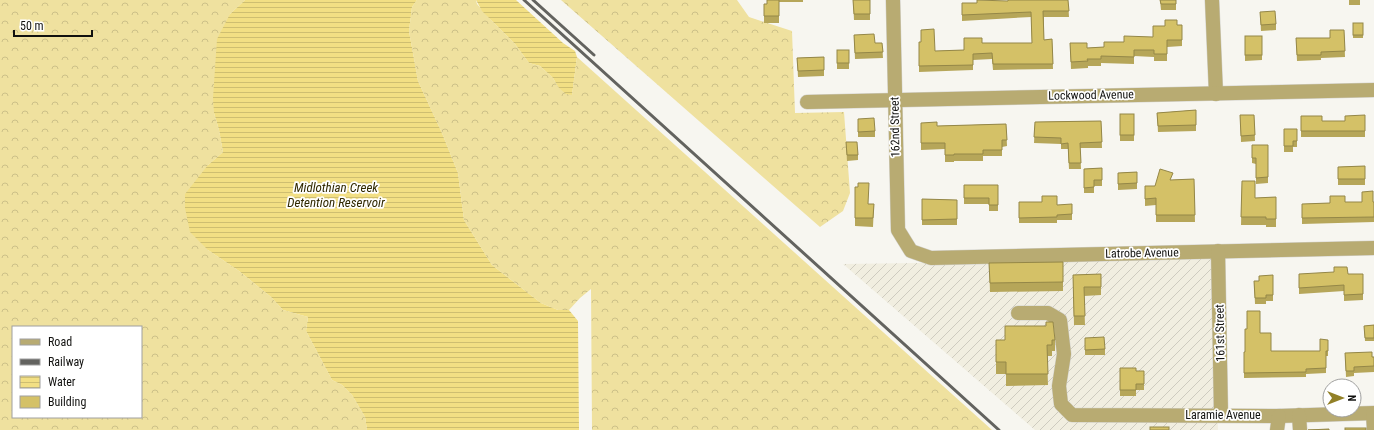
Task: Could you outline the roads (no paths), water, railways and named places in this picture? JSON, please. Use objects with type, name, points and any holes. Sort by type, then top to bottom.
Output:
[{"type":"street","name":"162nd Street","points":[[893,0],[898,230],[911,251]]},
{"type":"street","points":[[1212,0],[1216,94]]},
{"type":"street","name":"Lockwood Avenue","points":[[807,102],[1374,90]]},
{"type":"street","name":"Latrobe Avenue","points":[[911,251],[931,258],[1374,248]]},
{"type":"street","name":"161st Street","points":[[1218,251],[1221,415]]},
{"type":"street","name":"Laramie Avenue","points":[[1018,313],[1048,313],[1060,320],[1064,354],[1059,386],[1061,404],[1072,415],[1299,416],[1374,414]]},
{"type":"street","points":[[1374,414],[1374,430]]},
{"type":"street","points":[[1277,430],[1280,416]]},
{"type":"street","points":[[1299,416],[1300,430]]},
{"type":"water","name":"Midlothian Creek Detention Reservoir","points":[[245,0],[417,0],[412,7],[409,31],[418,81],[442,133],[458,173],[464,220],[492,265],[541,303],[558,310],[569,310],[578,321],[579,430],[367,430],[365,417],[352,395],[342,385],[332,380],[306,331],[308,317],[283,310],[271,297],[239,271],[208,250],[190,232],[185,208],[185,194],[208,165],[223,152],[214,113],[213,98],[217,39],[230,14]]},
{"type":"water","points":[[476,0],[516,0],[563,43],[575,51],[577,57],[572,95],[566,94],[558,87],[553,78],[540,66],[529,63],[515,44],[482,11]]},
{"type":"railway","points":[[524,0],[999,430]]},
{"type":"railway","points":[[533,0],[594,55]]}]
